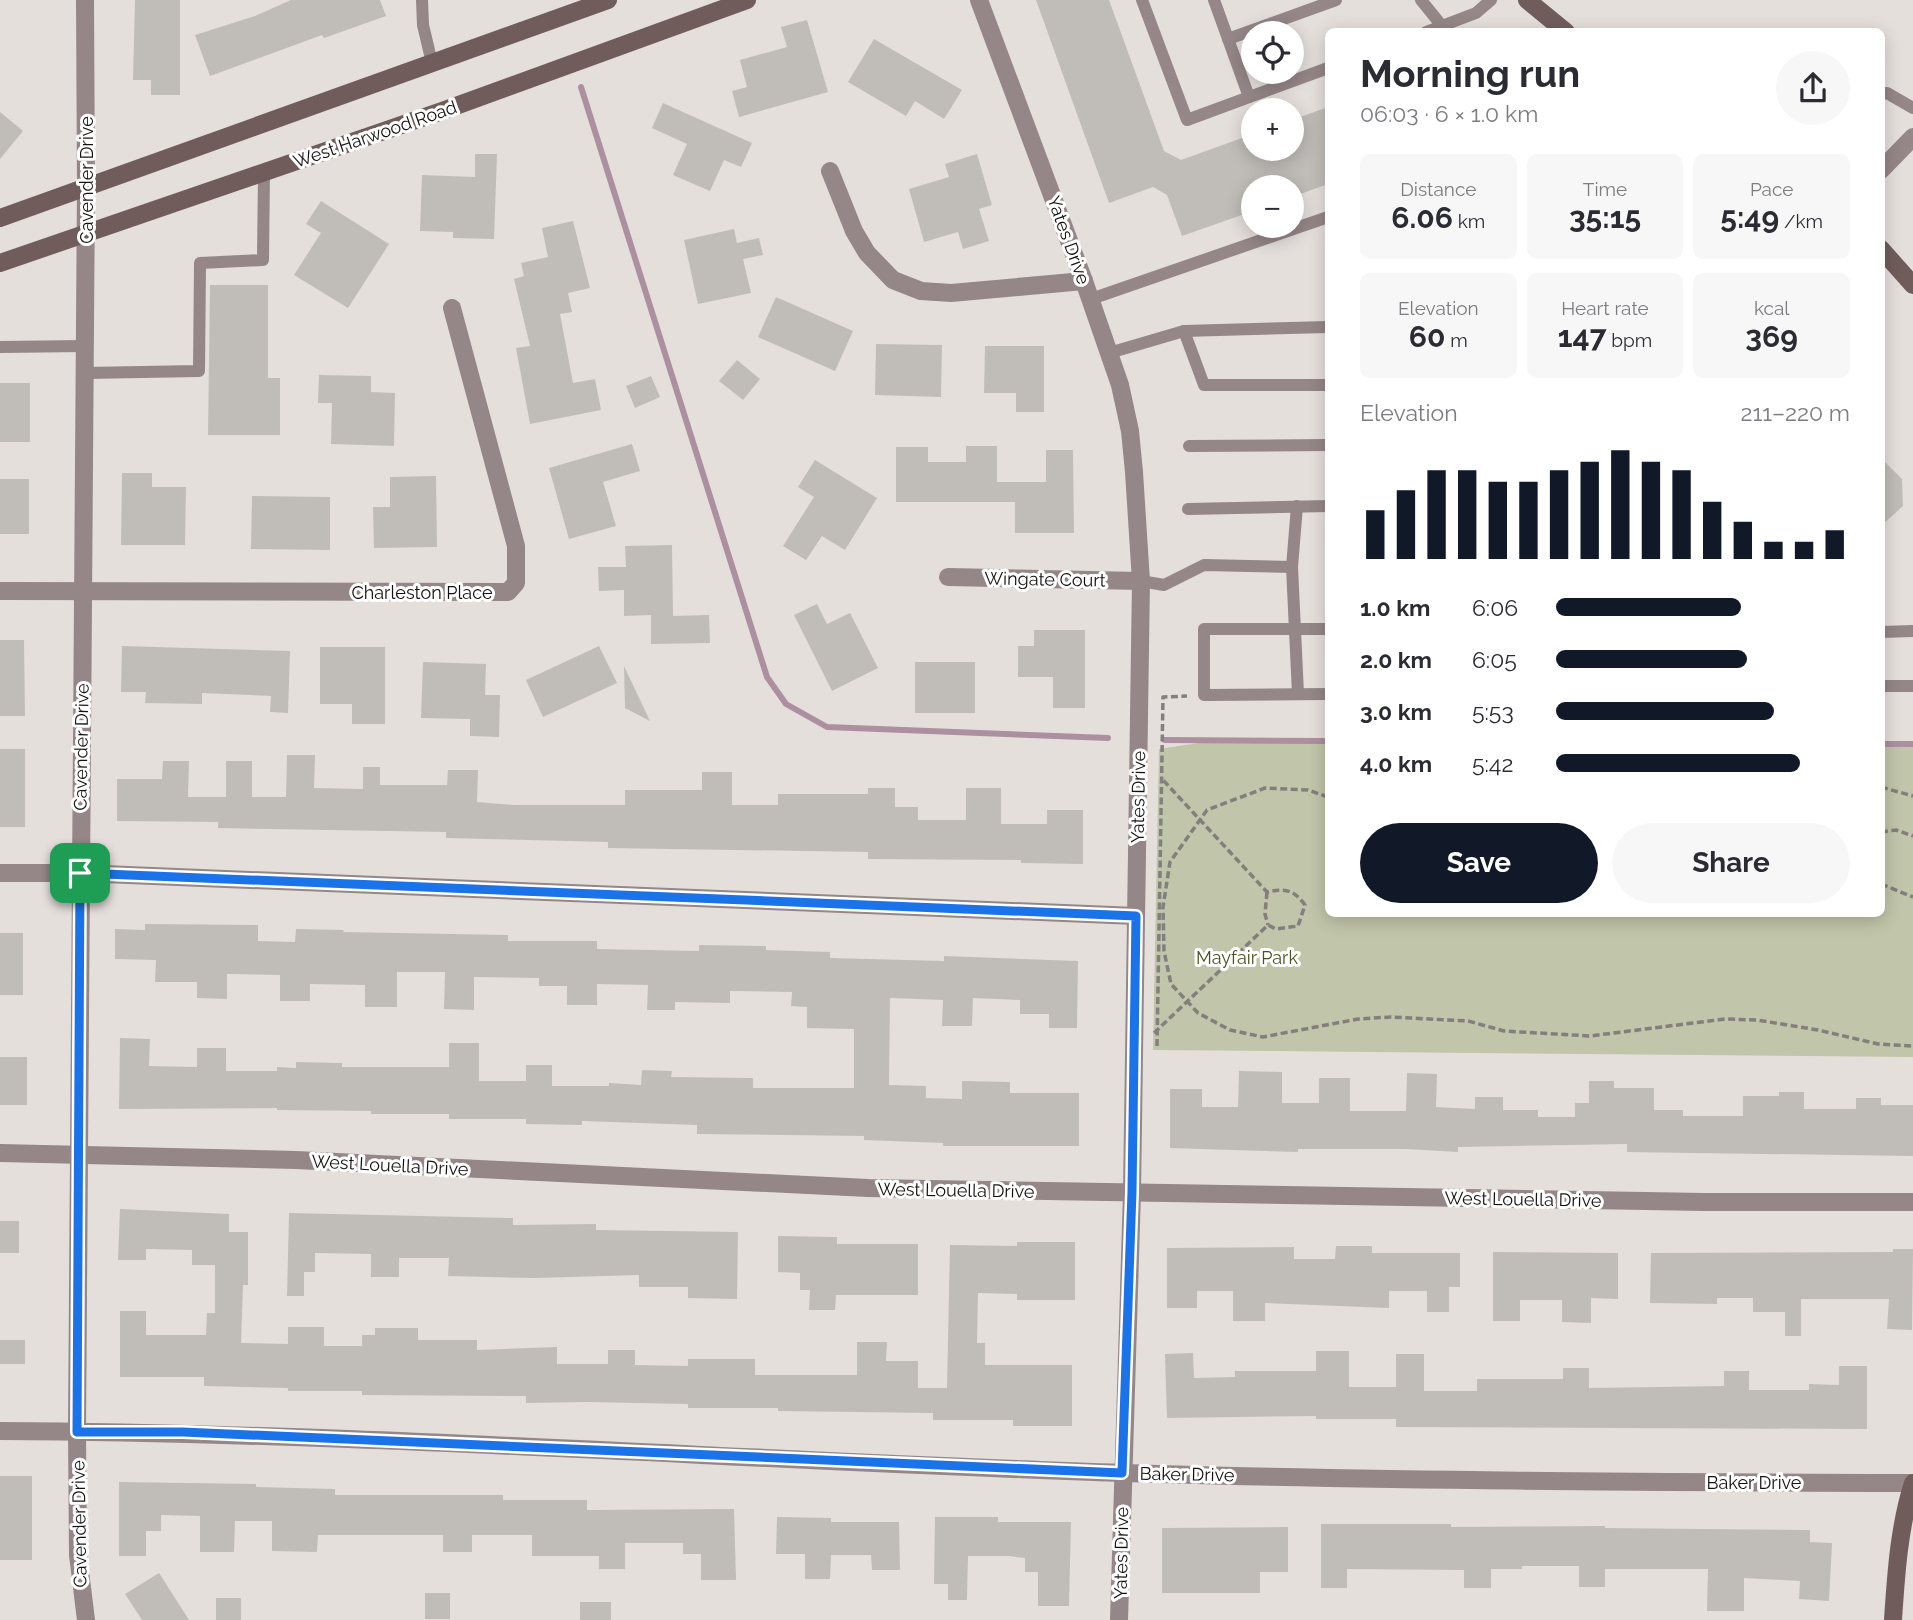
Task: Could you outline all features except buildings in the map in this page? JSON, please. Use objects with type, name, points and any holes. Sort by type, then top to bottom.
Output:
[{"type":"main road","points":[[0,218],[608,0]]},
{"type":"main road","name":"West Harwood Road","points":[[0,263],[442,111],[747,0]]},
{"type":"main road","points":[[1527,0],[1561,28]]},
{"type":"main road","points":[[1885,254],[1913,285]]},
{"type":"main road","points":[[1893,1620],[1897,1557],[1913,1483]]},
{"type":"street","name":"Cavender Drive","points":[[85,0],[86,233],[77,1432],[78,1555],[86,1620]]},
{"type":"street","name":"Yates Drive","points":[[979,0],[1091,299],[1120,385],[1130,431],[1141,581],[1132,1192],[1119,1620]]},
{"type":"street","points":[[1885,166],[1911,141]]},
{"type":"street","points":[[830,171],[867,253],[893,280],[921,291],[951,293],[1084,281]]},
{"type":"street","name":"Charleston Place","points":[[0,591],[508,592],[516,583],[516,546],[452,308]]},
{"type":"street","name":"Wingate Court","points":[[948,577],[1141,581]]},
{"type":"street","points":[[0,873],[80,873],[1136,916]]},
{"type":"street","name":"West Louella Drive","points":[[0,1153],[296,1160],[868,1188],[1690,1202],[1913,1202]]},
{"type":"street","name":"Baker Drive","points":[[0,1431],[197,1432],[1122,1473],[1444,1480],[1913,1483]]},
{"type":"lane","points":[[422,0],[423,25],[432,63]]},
{"type":"lane","points":[[1142,0],[1186,120],[1325,69]]},
{"type":"lane","points":[[1214,0],[1249,97]]},
{"type":"lane","points":[[1228,38],[1336,0]]},
{"type":"lane","points":[[1421,0],[1442,26]]},
{"type":"lane","points":[[1437,28],[1476,13],[1491,0]]},
{"type":"lane","points":[[1885,93],[1913,108]]},
{"type":"lane","points":[[85,373],[199,371],[200,263],[263,260],[264,172]]},
{"type":"lane","points":[[1091,299],[1325,218]]},
{"type":"lane","points":[[1109,353],[1184,331],[1325,327]]},
{"type":"lane","points":[[1184,331],[1204,385],[1325,385]]},
{"type":"lane","points":[[0,348],[85,346]]},
{"type":"lane","points":[[1189,446],[1325,445]]},
{"type":"lane","points":[[1297,506],[1292,567],[1298,694]]},
{"type":"lane","points":[[1188,509],[1325,506]]},
{"type":"lane","points":[[1141,581],[1164,585],[1204,565],[1292,567]]},
{"type":"lane","points":[[1325,629],[1203,629],[1204,695],[1325,694]]},
{"type":"lane","points":[[1885,632],[1913,631]]},
{"type":"lane","points":[[1885,687],[1913,686]]},
{"type":"path","points":[[1157,1046],[1163,697],[1204,695]]},
{"type":"path","points":[[1163,780],[1267,891],[1265,914],[1268,925],[1276,929],[1298,926],[1305,905],[1296,893],[1283,888],[1267,891]]},
{"type":"path","points":[[1325,796],[1308,790],[1265,788],[1207,810],[1170,862],[1163,907],[1164,951],[1171,984],[1198,1013],[1230,1030],[1263,1037],[1358,1018],[1391,1017],[1468,1021],[1504,1031],[1590,1036],[1725,1018],[1796,1026],[1878,1044],[1913,1046]]},
{"type":"path","points":[[1885,788],[1913,796]]},
{"type":"path","points":[[1885,832],[1896,831],[1913,836]]},
{"type":"path","points":[[1885,886],[1913,897]]},
{"type":"path","points":[[1134,1054],[1268,925]]},
{"type":"green space","name":"Mayfair Park","points":[[1219,740],[1325,741],[1325,917],[1885,917],[1885,746],[1913,746],[1913,1057],[1153,1050],[1159,749]]},
{"type":"waterway","points":[[581,87],[767,677],[786,704],[827,727],[1108,738]]},
{"type":"waterway","points":[[1165,740],[1325,741]]},
{"type":"waterway","points":[[1885,744],[1913,744]]},
{"type":"route","points":[[80,873],[1136,916],[1132,1192],[1122,1473],[183,1432],[77,1432],[80,873]]}]
